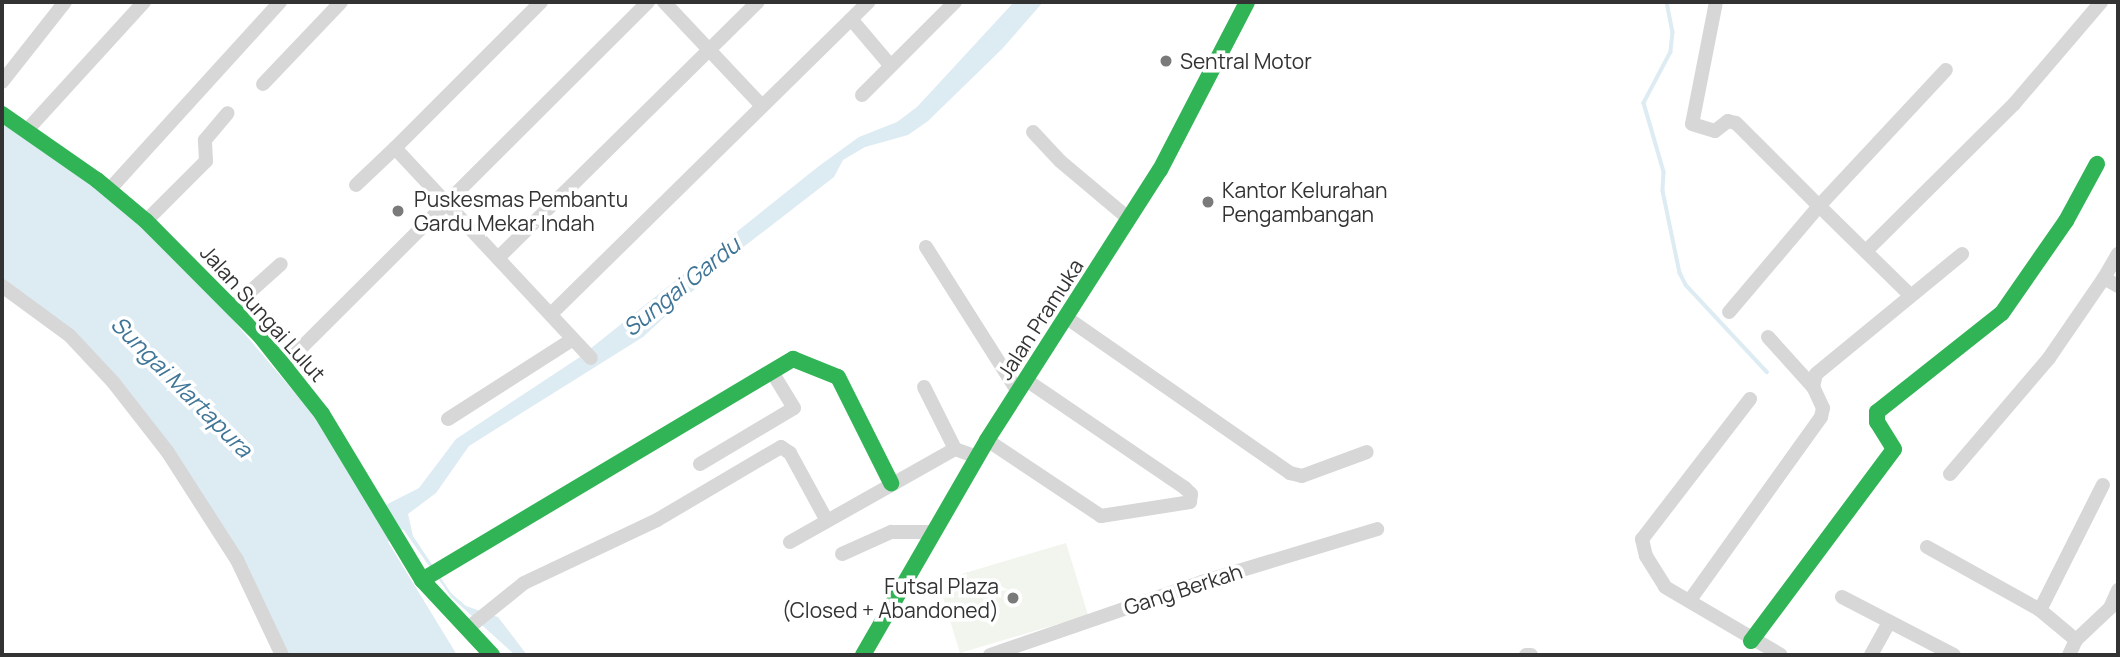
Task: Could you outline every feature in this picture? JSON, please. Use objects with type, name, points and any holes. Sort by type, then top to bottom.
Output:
[{"type":"main road","name":"Jalan Pramuka","points":[[863,655],[987,440],[1067,318],[1191,117],[1247,2]]},
{"type":"main road","name":"Jalan Sungai Lulut","points":[[2,114],[109,190],[146,221],[233,307],[285,364],[322,414],[405,550],[471,625],[492,655]]},
{"type":"main road","points":[[1751,641],[1894,449],[1877,422],[1877,412],[2002,313],[2066,221],[2097,164]]},
{"type":"main road","points":[[429,575],[793,359],[838,377],[891,483]]},
{"type":"street","points":[[2,82],[65,2]]},
{"type":"street","points":[[28,130],[144,2]]},
{"type":"street","points":[[109,190],[280,2]]},
{"type":"street","points":[[262,84],[341,2]]},
{"type":"street","points":[[356,185],[541,2]]},
{"type":"street","points":[[285,364],[648,2]]},
{"type":"street","points":[[664,2],[762,106]]},
{"type":"street","points":[[498,258],[758,2]]},
{"type":"street","points":[[551,314],[869,2]]},
{"type":"street","points":[[862,95],[955,2]]},
{"type":"street","points":[[1716,2],[1692,124],[1715,131],[1728,121],[1736,123],[1909,294]]},
{"type":"street","points":[[1866,251],[2014,104],[2101,2]]},
{"type":"street","points":[[851,19],[890,65]]},
{"type":"street","points":[[1729,312],[1818,206],[1946,70]]},
{"type":"street","points":[[146,221],[206,161],[205,140],[228,113]]},
{"type":"street","points":[[1033,132],[1060,161],[1129,219]]},
{"type":"street","points":[[395,148],[443,204],[498,258],[591,358]]},
{"type":"street","points":[[926,247],[1022,386],[1185,488],[1191,494],[1190,502],[1101,516],[987,440]]},
{"type":"street","points":[[1813,387],[1820,370],[1909,294],[1962,254]]},
{"type":"street","points":[[1950,474],[2034,377],[2118,254]]},
{"type":"street","points":[[233,307],[281,264]]},
{"type":"street","points":[[2104,278],[2118,286]]},
{"type":"street","points":[[2,286],[69,336],[113,382],[167,451],[237,560],[282,655]]},
{"type":"street","points":[[1067,318],[1290,473],[1301,476],[1367,452]]},
{"type":"street","points":[[1690,600],[1821,417],[1823,408],[1813,387],[1768,337]]},
{"type":"street","points":[[448,419],[573,339]]},
{"type":"street","points":[[700,464],[794,408],[772,372]]},
{"type":"street","points":[[924,387],[955,449],[977,457]]},
{"type":"street","points":[[1750,399],[1642,539],[1660,580],[1751,641],[1781,655]]},
{"type":"street","points":[[471,625],[524,583],[668,514],[781,447],[790,453],[827,521]]},
{"type":"street","points":[[790,542],[955,449]]},
{"type":"street","points":[[2040,610],[2103,485]]},
{"type":"street","name":"Gang Berkah","points":[[990,655],[1202,582],[1377,529]]},
{"type":"street","points":[[842,554],[891,532],[933,532]]},
{"type":"street","points":[[1927,547],[2040,610],[2076,640]]},
{"type":"street","points":[[2069,655],[2076,640],[2105,614],[2118,590]]},
{"type":"street","points":[[1842,597],[1954,655]]},
{"type":"street","points":[[1871,655],[1889,622]]},
{"type":"shaded area","name":"Futsal Plaza (Closed + Abandoned)","points":[[1066,543],[1088,615],[960,653],[938,581]]},
{"type":"water","points":[[1014,2],[1043,2],[1002,49],[928,121],[908,135],[865,147],[843,160],[834,177],[724,262],[643,337],[469,446],[436,493],[408,514],[413,536],[451,593],[466,606],[498,617],[527,655],[515,655],[451,597],[403,529],[388,542],[457,655],[285,655],[259,598],[125,392],[2,282],[2,124],[76,169],[184,262],[328,432],[372,512],[419,488],[456,439],[580,357],[819,166],[859,137],[897,122],[917,107]]},
{"type":"waterway","points":[[1667,2],[1673,32],[1671,52],[1644,103],[1664,172],[1663,191],[1680,273],[1686,285],[1767,372]]},
{"type":"traffic: fast","points":[[863,655],[987,440],[1160,170],[1247,2]]},
{"type":"traffic: fast","points":[[2,114],[97,180],[146,221],[261,337],[322,414],[422,580],[492,655]]},
{"type":"traffic: fast","points":[[1751,641],[1894,449],[1877,422],[1877,412],[2002,313],[2066,221],[2097,164]]},
{"type":"traffic: fast","points":[[422,580],[793,359],[838,377],[891,483]]},
{"type":"place","name":"Sentral Motor","points":[[1166,61]]},
{"type":"place","name":"Kantor Kelurahan Pengambangan","points":[[1208,202]]},
{"type":"place","name":"Puskesmas Pembantu Gardu Mekar Indah","points":[[398,211]]},
{"type":"place","name":"Futsal Plaza (Closed + Abandoned)","points":[[1013,598]]},
{"type":"water label","name":"Sungai Gardu","points":[[681,286]]},
{"type":"water label","name":"Sungai Martapura","points":[[182,386]]}]
